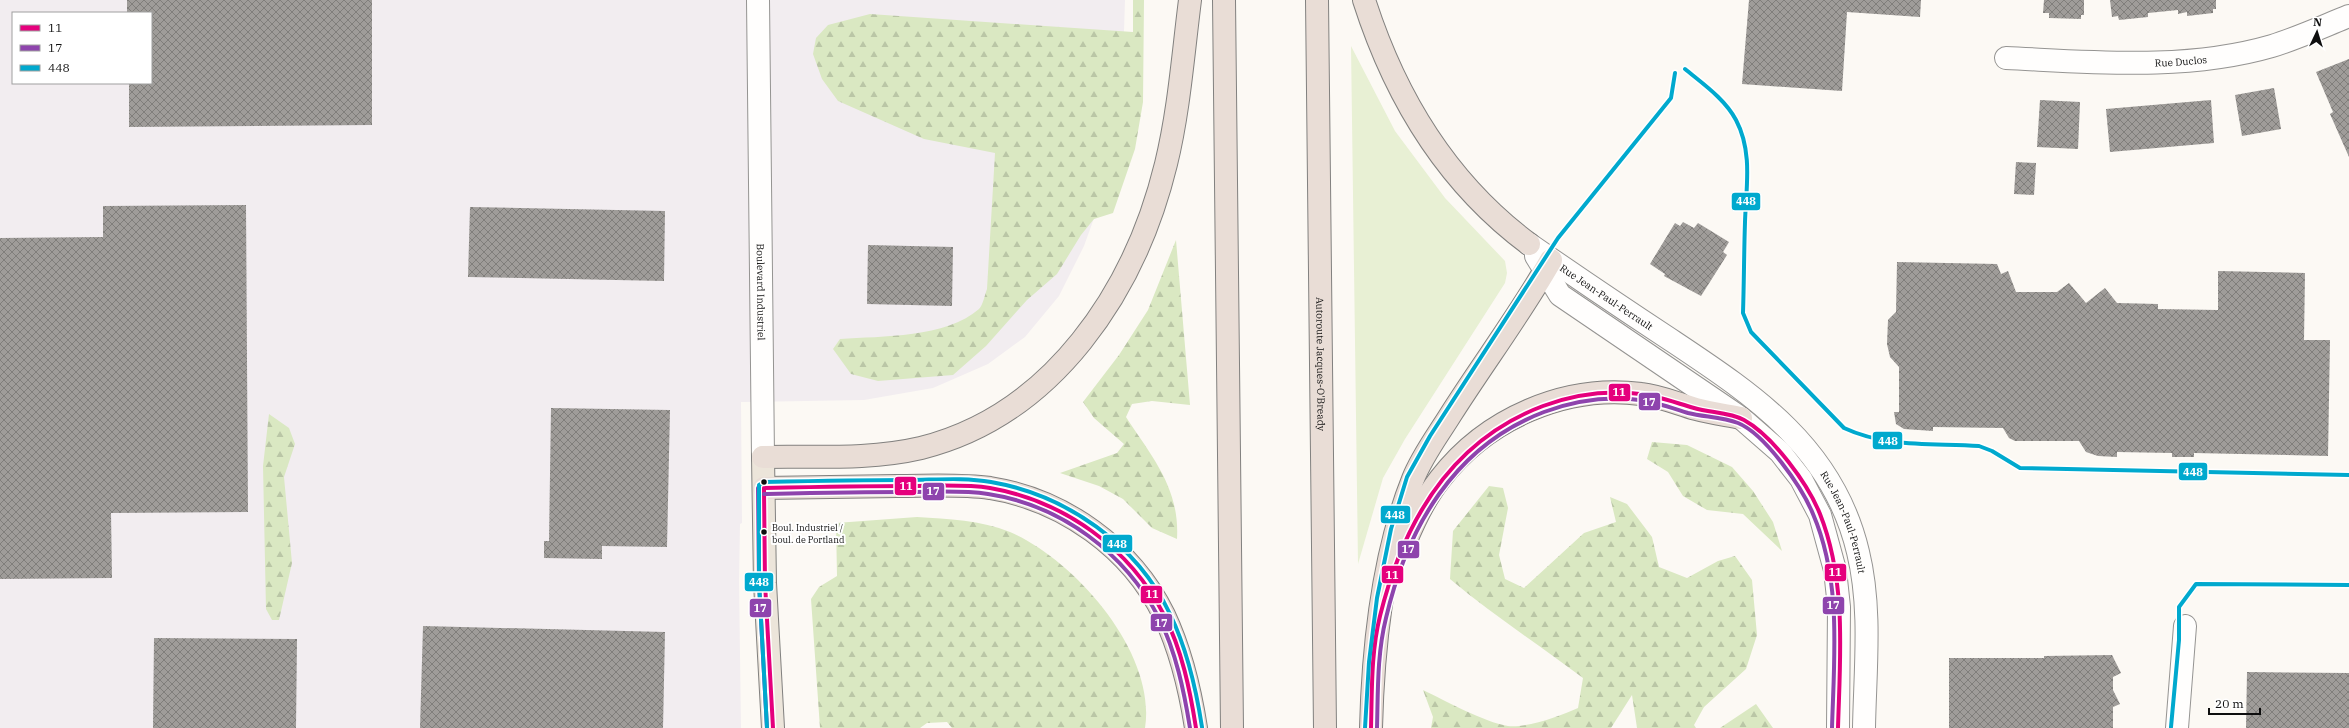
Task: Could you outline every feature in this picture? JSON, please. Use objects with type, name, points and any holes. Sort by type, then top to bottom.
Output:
[{"type":"highway","points":[[763,457],[887,454],[943,442],[975,428],[1005,412],[1040,386],[1065,362],[1092,328],[1122,279],[1141,237],[1156,197],[1172,135],[1190,0]]},
{"type":"highway","points":[[1224,0],[1232,728]]},
{"type":"highway","name":"Autoroute Jacques-O'Bready","points":[[1317,0],[1326,728]]},
{"type":"highway","points":[[1364,0],[1394,78],[1432,143],[1473,196],[1509,229],[1529,244]]},
{"type":"highway","points":[[1371,728],[1374,669],[1380,618],[1393,549],[1413,479],[1430,447],[1548,265]]},
{"type":"highway","points":[[1380,618],[1404,546],[1432,490],[1465,451],[1486,434],[1509,420],[1534,408],[1564,399],[1619,392],[1654,396],[1697,409],[1741,418]]},
{"type":"highway","points":[[764,488],[979,487],[1024,496],[1066,514],[1113,547],[1138,574],[1153,596],[1166,621],[1179,654],[1196,728]]},
{"type":"main road","name":"Boulevard Industriel","points":[[763,457],[765,583],[772,728]]},
{"type":"main road","name":"Boulevard Industriel","points":[[761,728],[765,583]]},
{"type":"street","name":"Boulevard Industriel","points":[[758,0],[763,457]]},
{"type":"street","name":"Rue Duclos","points":[[2006,58],[2144,63],[2212,58],[2273,46],[2349,16]]},
{"type":"street","name":"Rue Jean-Paul-Perrault","points":[[1529,244],[1548,265],[1745,390],[1788,428],[1824,472],[1849,520],[1861,563],[1866,620],[1864,728]]},
{"type":"street","name":"Rue Jean-Paul-Perrault","points":[[1548,265],[1560,295],[1741,418],[1771,443],[1794,469],[1816,506],[1828,536],[1835,570],[1839,599],[1838,728]]},
{"type":"street","points":[[2177,728],[2185,626]]},
{"type":"shaded area","points":[[0,0],[1125,0],[1124,31],[1102,196],[1084,246],[1059,296],[1025,337],[988,364],[933,388],[864,400],[741,402],[742,523],[740,524],[739,581],[741,728],[0,728]]},
{"type":"green space","points":[[1133,0],[1144,0],[1143,102],[1135,149],[1113,213],[1094,219],[1081,235],[1057,274],[1027,300],[986,346],[953,375],[878,381],[851,374],[833,349],[840,339],[894,336],[932,330],[949,326],[979,309],[987,289],[995,153],[924,139],[838,101],[822,79],[813,54],[816,38],[828,25],[870,14],[1133,32]]},
{"type":"green space","points":[[1351,46],[1395,131],[1445,198],[1505,261],[1507,273],[1505,283],[1405,439],[1383,478],[1358,564]]},
{"type":"green space","points":[[1176,240],[1190,405],[1152,401],[1132,404],[1126,417],[1154,460],[1169,489],[1174,504],[1177,521],[1177,539],[1152,528],[1123,499],[1099,486],[1060,473],[1117,453],[1124,444],[1094,418],[1083,402],[1119,355],[1148,310]]},
{"type":"green space","points":[[269,414],[289,428],[295,444],[284,477],[292,563],[279,620],[272,620],[266,609],[263,466]]},
{"type":"green space","points":[[1652,442],[1687,445],[1732,467],[1753,491],[1773,522],[1782,551],[1743,514],[1707,510],[1683,496],[1668,472],[1647,459]]},
{"type":"green space","points":[[1489,486],[1503,488],[1508,508],[1499,555],[1505,579],[1524,588],[1584,533],[1616,522],[1610,497],[1627,504],[1652,537],[1659,567],[1687,578],[1718,561],[1735,556],[1752,580],[1757,635],[1746,669],[1704,707],[1694,725],[1696,728],[1637,728],[1632,695],[1611,728],[1431,728],[1433,717],[1423,690],[1477,716],[1508,726],[1534,723],[1553,718],[1578,708],[1583,678],[1499,617],[1450,579],[1453,531]]},
{"type":"green space","points":[[917,517],[964,521],[999,528],[1035,545],[1060,564],[1084,587],[1106,612],[1125,640],[1138,670],[1145,699],[1145,728],[952,728],[947,722],[927,723],[920,728],[820,728],[811,599],[819,587],[837,576],[836,523]]},
{"type":"green space","points":[[1756,704],[1773,728],[1720,728]]},
{"type":"building","points":[[127,0],[372,0],[372,125],[129,127],[129,84],[152,84],[152,12],[127,12]]},
{"type":"building","points":[[1749,0],[1921,0],[1920,17],[1847,12],[1842,91],[1742,84]]},
{"type":"building","points":[[2044,0],[2084,0],[2084,15],[2081,15],[2081,19],[2049,18],[2049,13],[2043,13]]},
{"type":"building","points":[[2110,0],[2216,0],[2216,9],[2213,9],[2213,13],[2187,16],[2187,12],[2178,14],[2178,10],[2148,13],[2148,17],[2119,20],[2118,16],[2112,17]]},
{"type":"building","points":[[2349,59],[2349,157],[2330,114],[2333,112],[2316,72]]},
{"type":"building","points":[[2274,88],[2281,129],[2242,136],[2235,95]]},
{"type":"building","points":[[2040,100],[2080,102],[2078,149],[2037,147]]},
{"type":"building","points":[[2211,100],[2214,143],[2110,152],[2106,109]]},
{"type":"building","points":[[2016,162],[2036,163],[2034,195],[2014,194]]},
{"type":"building","points":[[246,205],[248,512],[111,513],[112,578],[0,579],[0,238],[103,237],[103,206]]},
{"type":"building","points":[[470,207],[665,211],[664,281],[468,277]]},
{"type":"building","points":[[1683,222],[1694,228],[1698,223],[1729,242],[1723,252],[1727,255],[1701,296],[1664,276],[1665,274],[1650,264],[1675,223],[1680,226]]},
{"type":"building","points":[[868,245],[953,247],[952,306],[867,304]]},
{"type":"building","points":[[1897,262],[1997,264],[2001,274],[2008,271],[2016,292],[2057,292],[2069,283],[2086,303],[2105,288],[2117,303],[2158,304],[2158,309],[2218,310],[2218,271],[2305,273],[2304,340],[2330,340],[2328,456],[2194,453],[2194,457],[2172,457],[2172,453],[2117,452],[2117,457],[2098,456],[2086,452],[2079,441],[2015,441],[2009,438],[2003,428],[1933,427],[1933,431],[1904,429],[1896,424],[1894,412],[1899,412],[1899,367],[1890,357],[1887,344],[1888,320],[1896,312]]},
{"type":"building","points":[[551,408],[670,410],[667,547],[602,546],[602,559],[544,558],[544,541],[549,541]]},
{"type":"building","points":[[423,626],[665,632],[663,728],[420,728]]},
{"type":"building","points":[[154,638],[297,639],[296,728],[153,728]]},
{"type":"building","points":[[2112,655],[2121,673],[2113,677],[2113,690],[2120,704],[2113,707],[2113,728],[1949,728],[1949,658],[2044,658],[2044,656]]},
{"type":"building","points":[[2247,672],[2349,673],[2349,728],[2246,728]]},
{"type":"transit line","name":"448","points":[[1685,69],[1726,105],[1736,120],[1745,145],[1747,157],[1747,183],[1743,313],[1751,332],[1844,428],[1877,439],[1893,442],[1979,446],[1992,451],[2020,468],[2349,475]]},
{"type":"transit line","name":"448","points":[[1365,728],[1369,662],[1377,598],[1391,529],[1407,477],[1430,436],[1558,238],[1671,98],[1675,73]]},
{"type":"transit line","name":"11","points":[[1371,728],[1373,658],[1380,616],[1402,549],[1417,518],[1435,489],[1457,463],[1482,440],[1510,421],[1543,406],[1564,399],[1608,393],[1638,394],[1655,397],[1700,410],[1738,417],[1755,427],[1766,437],[1778,449],[1798,475],[1820,514],[1829,540],[1834,566],[1840,620],[1838,728]]},
{"type":"transit line","name":"17","points":[[1377,728],[1379,659],[1386,618],[1395,585],[1407,553],[1421,522],[1439,494],[1460,468],[1484,446],[1512,427],[1555,408],[1579,402],[1603,399],[1645,401],[1664,405],[1688,413],[1726,419],[1738,423],[1749,429],[1760,438],[1782,462],[1792,476],[1813,514],[1822,540],[1828,566],[1832,592],[1835,647],[1832,728]]},
{"type":"transit line","name":"448","points":[[767,728],[759,583],[759,485],[764,482],[948,479],[980,480],[991,482],[1046,498],[1072,511],[1119,545],[1139,566],[1156,589],[1176,627],[1190,669],[1202,727]]},
{"type":"transit line","name":"11","points":[[764,488],[970,486],[990,488],[1017,494],[1044,504],[1069,516],[1092,531],[1114,549],[1133,569],[1150,591],[1164,615],[1176,642],[1188,685],[1196,728]]},
{"type":"transit line","name":"17","points":[[758,488],[759,583],[767,728]]},
{"type":"transit line","name":"11","points":[[764,488],[765,583],[773,728]]},
{"type":"transit line","name":"17","points":[[764,494],[968,492],[988,494],[1015,500],[1041,509],[1065,521],[1088,536],[1109,553],[1145,594],[1159,618],[1175,658],[1190,728]]},
{"type":"transit line","name":"448","points":[[2171,727],[2179,640],[2179,607],[2196,584],[2349,585]]},
{"type":"place","name":"Boul. Industriel / boul. de Portland","points":[[764,532]]}]
